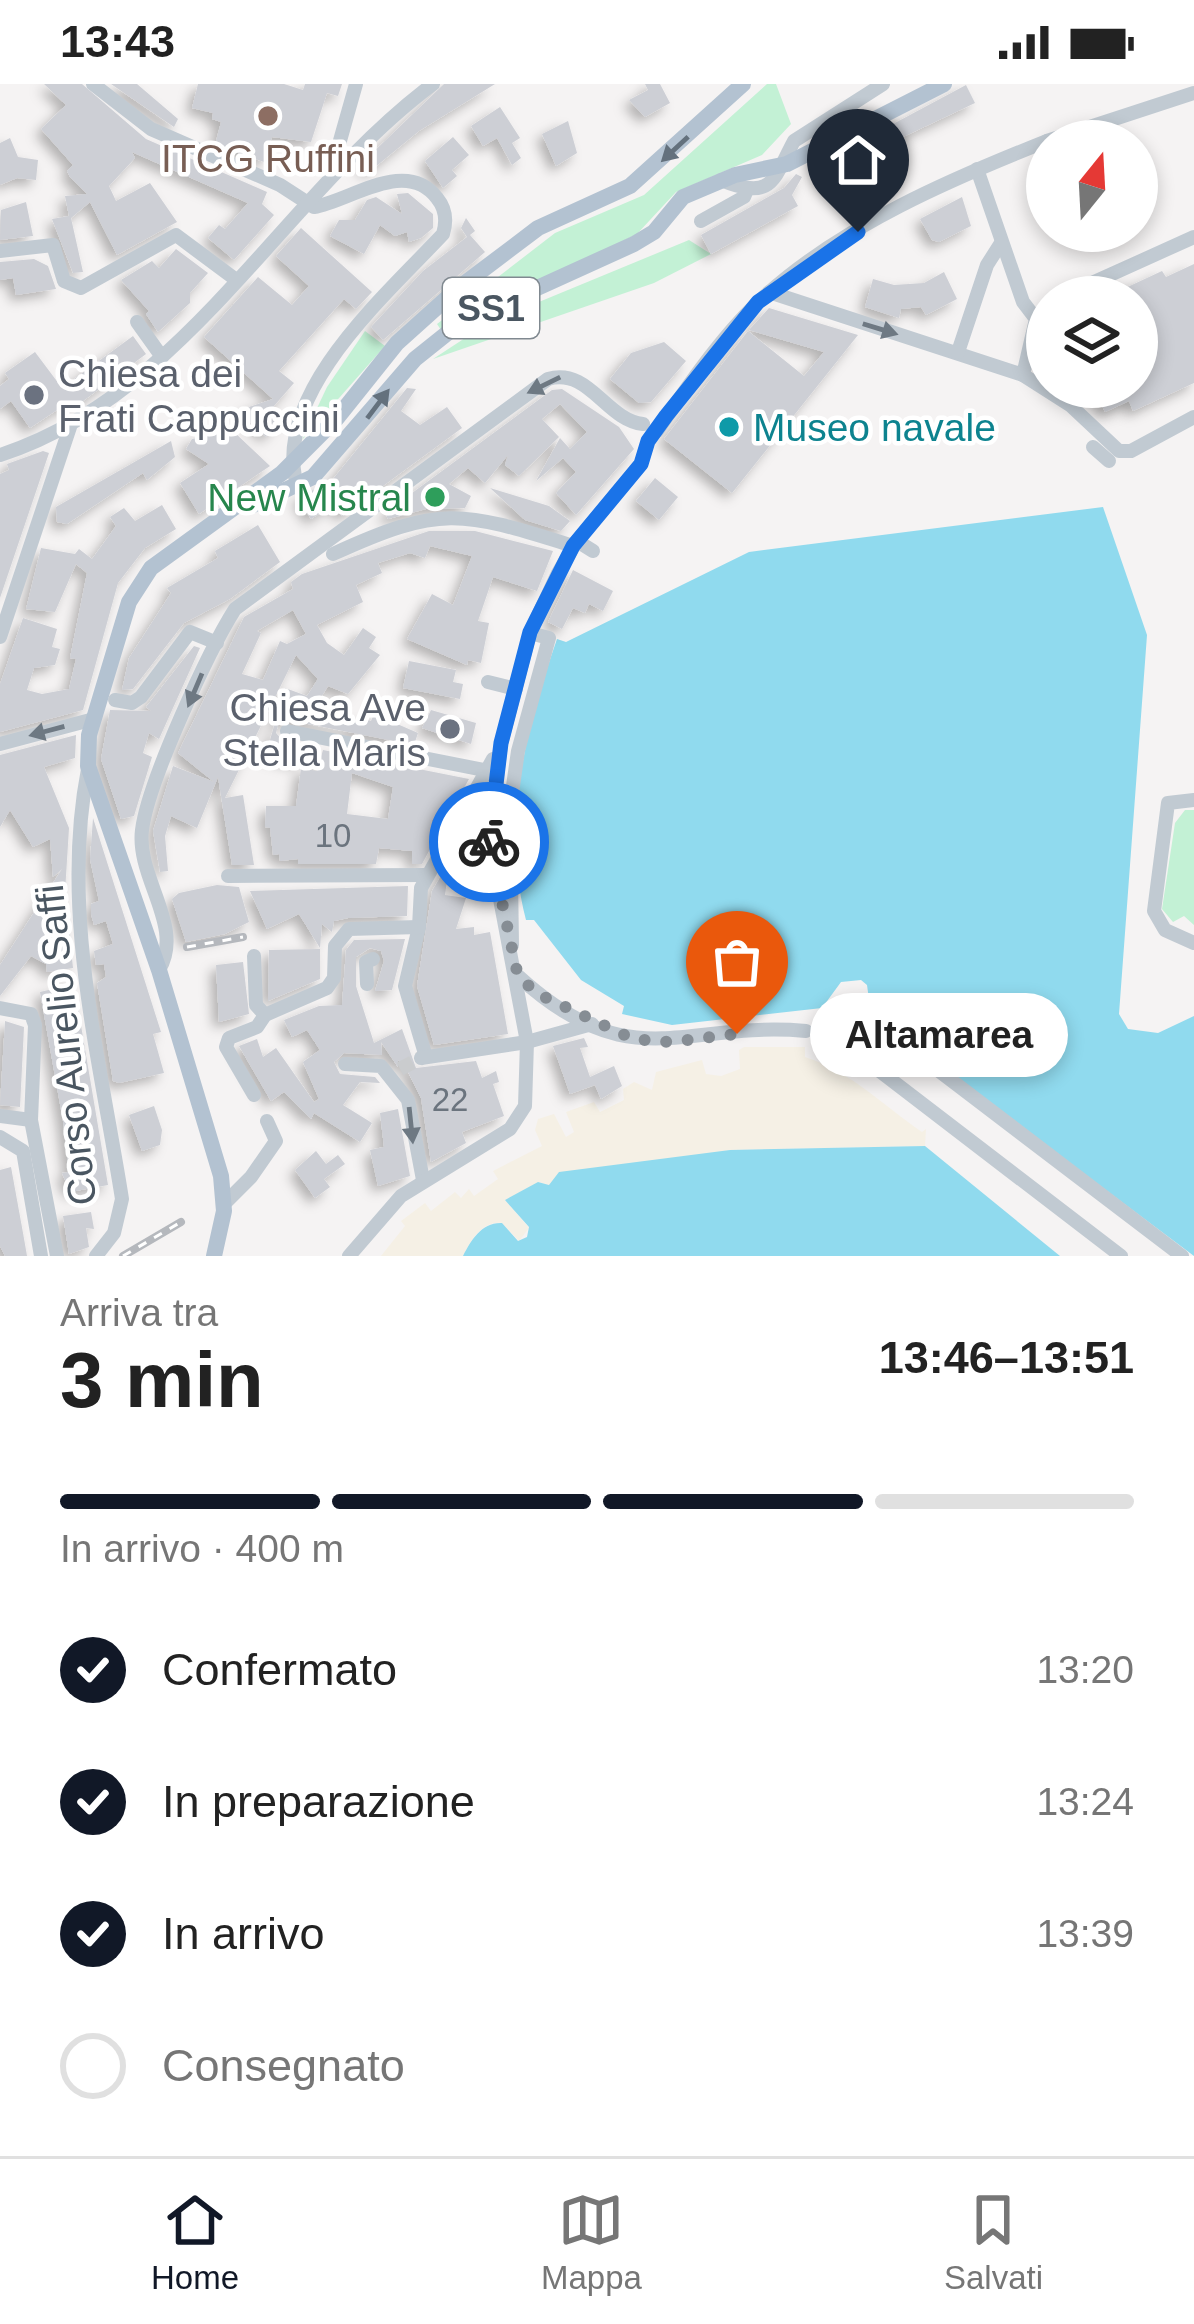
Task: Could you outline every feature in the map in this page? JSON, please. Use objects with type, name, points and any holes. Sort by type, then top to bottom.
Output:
[{"type":"main road","name":"SS1","points":[[224,518],[271,495],[295,476],[398,343],[461,286],[538,228],[630,186],[742,84]]},
{"type":"main road","name":"SS1","points":[[214,1256],[224,1204],[159,970],[88,766],[94,719],[141,579],[161,558],[340,451],[436,340],[488,310],[634,244],[654,232],[675,202],[721,180],[788,164],[944,84]]},
{"type":"street","points":[[92,84],[151,130],[280,185],[314,207],[381,183],[413,183],[436,197],[446,220],[443,234],[375,304],[311,394],[293,433],[295,476]]},
{"type":"street","points":[[330,176],[356,84]]},
{"type":"street","points":[[0,455],[70,427],[162,357],[303,202],[433,84]]},
{"type":"street","points":[[721,180],[747,190],[768,184],[788,164],[794,141],[883,84]]},
{"type":"street","points":[[1111,120],[1194,93]]},
{"type":"street","points":[[592,1024],[527,1042],[424,1057],[421,1028],[409,1012],[405,986],[426,875],[492,771],[530,632],[575,543],[641,464],[653,427],[769,292],[858,232],[977,169],[1026,149]]},
{"type":"street","points":[[977,169],[1026,303]]},
{"type":"street","points":[[701,221],[744,197],[747,190]]},
{"type":"street","points":[[1108,276],[1188,240],[1194,224]]},
{"type":"street","points":[[0,250],[52,245],[64,281],[74,288],[176,235],[236,280]]},
{"type":"street","points":[[958,352],[987,265],[1001,243]]},
{"type":"street","points":[[769,292],[1023,375],[1070,405],[1114,456]]},
{"type":"street","points":[[137,322],[162,357]]},
{"type":"street","points":[[1023,375],[1026,362]]},
{"type":"street","points":[[159,970],[170,944],[142,854],[142,827],[217,643],[240,604],[548,379],[574,378],[628,421],[653,427]]},
{"type":"street","points":[[1093,447],[1114,456],[1131,451],[1194,417]]},
{"type":"street","points":[[0,637],[70,427]]},
{"type":"street","points":[[333,554],[401,524],[460,514],[592,551]]},
{"type":"street","points":[[116,700],[132,703],[141,697],[190,632],[217,643]]},
{"type":"street","points":[[511,950],[516,927],[508,864],[510,807],[518,751],[549,638],[530,632]]},
{"type":"street","points":[[488,682],[516,689]]},
{"type":"street","points":[[0,744],[94,719]]},
{"type":"street","points":[[287,731],[492,771]]},
{"type":"street","name":"Corso Aurelio Saffi","points":[[88,766],[78,819],[86,988],[122,1199],[114,1233],[96,1256]]},
{"type":"street","points":[[349,1256],[409,1190],[473,1155],[520,1117],[529,1082],[527,1042],[518,976],[492,874],[492,771]]},
{"type":"street","points":[[474,797],[482,794],[492,801]]},
{"type":"street","points":[[1194,800],[1168,803],[1154,911],[1166,930],[1194,943]]},
{"type":"street","points":[[228,876],[426,875]]},
{"type":"street","points":[[254,1095],[226,1042],[257,1027],[265,1015],[332,983],[335,946],[349,929],[419,927]]},
{"type":"street","points":[[254,956],[256,1005],[265,1015]]},
{"type":"street","points":[[367,984],[366,962],[373,959]]},
{"type":"street","points":[[518,976],[555,1006],[592,1024],[652,1042],[806,1030]]},
{"type":"street","points":[[0,1008],[33,1016],[32,1126],[57,1256]]},
{"type":"street","points":[[880,1026],[1182,1256]]},
{"type":"street","points":[[838,1034],[847,1046],[1121,1256]]},
{"type":"street","points":[[345,1064],[390,1070],[408,1100],[423,1180]]},
{"type":"street","points":[[0,1115],[32,1126]]},
{"type":"street","points":[[224,1204],[276,1141],[267,1121]]},
{"type":"street","points":[[0,1133],[32,1126]]},
{"type":"street","points":[[0,1133],[23,1151],[41,1256]]},
{"type":"green space","points":[[767,84],[776,84],[791,124],[762,155],[676,192],[637,234],[441,330],[437,324],[555,233],[644,195]]},
{"type":"green space","points":[[689,240],[711,254],[654,283],[433,359],[488,323]]},
{"type":"green space","points":[[365,331],[385,346],[302,440],[327,387]]},
{"type":"green space","points":[[1185,810],[1194,810],[1194,925],[1184,916],[1173,922],[1162,909],[1175,823]]},
{"type":"sand","points":[[805,1047],[805,1057],[852,1080],[922,1132],[926,1129],[925,1146],[730,1150],[549,1185],[539,1182],[505,1200],[529,1228],[519,1241],[502,1223],[495,1223],[478,1233],[463,1256],[381,1256],[405,1226],[401,1221],[425,1203],[431,1211],[455,1192],[461,1198],[469,1189],[474,1196],[498,1179],[493,1171],[542,1146],[535,1130],[538,1119],[554,1114],[566,1137],[574,1132],[566,1112],[594,1102],[600,1112],[624,1100],[623,1089],[634,1082],[652,1090],[656,1072],[702,1060],[706,1074],[721,1076],[740,1069],[739,1050]]},
{"type":"water","points":[[1103,507],[1147,635],[1119,1014],[1128,1029],[1158,1033],[1194,1016],[1194,1256],[871,1014],[867,985],[861,980],[841,982],[822,1008],[672,1025],[622,1014],[624,1006],[581,980],[534,920],[526,920],[519,884],[516,813],[520,778],[557,639],[566,642],[749,552]]},
{"type":"water","points":[[925,1146],[1060,1256],[463,1256],[478,1233],[495,1223],[502,1223],[518,1241],[527,1237],[529,1227],[505,1200],[538,1182],[549,1185],[559,1172],[730,1150]]},
{"type":"building","points":[[44,84],[82,84],[146,139],[267,192],[262,204],[274,215],[234,260],[208,238],[219,225],[225,229],[248,203],[132,152],[135,158],[109,186],[116,201],[150,183],[177,222],[117,255],[90,202],[71,218],[83,272],[73,273],[52,219],[69,216],[65,196],[87,194],[67,171],[73,165],[41,129],[66,105]]},
{"type":"building","points":[[111,84],[137,84],[178,119],[174,127]]},
{"type":"building","name":"ITCG Ruffini","points":[[198,84],[284,84],[303,90],[305,84],[342,84],[338,96],[327,93],[311,142],[272,137],[264,162],[215,145],[221,122],[212,119],[213,113],[192,108]]},
{"type":"building","points":[[444,84],[495,84],[419,131],[369,172],[361,164]]},
{"type":"building","points":[[645,84],[660,84],[670,103],[645,117],[629,100],[648,90]]},
{"type":"building","points":[[966,85],[975,103],[886,145],[880,131]]},
{"type":"building","points":[[500,107],[520,138],[512,143],[521,158],[512,165],[497,138],[483,146],[471,126]]},
{"type":"building","points":[[568,121],[577,153],[556,166],[542,134]]},
{"type":"building","points":[[453,137],[469,155],[452,170],[457,176],[443,188],[425,161]]},
{"type":"building","points":[[10,138],[18,157],[38,160],[36,180],[17,178],[0,185],[0,143]]},
{"type":"building","points":[[796,174],[802,177],[792,195],[798,206],[711,254],[701,235],[784,188]]},
{"type":"building","points":[[408,193],[433,214],[433,228],[421,238],[409,242],[407,232],[395,236],[380,225],[364,254],[330,236],[339,220],[355,220],[367,200],[376,197],[402,214],[397,194]]},
{"type":"building","points":[[962,197],[971,226],[939,242],[932,240],[920,219]]},
{"type":"building","points":[[26,202],[33,236],[0,240],[1,210]]},
{"type":"building","points":[[466,218],[475,231],[470,235],[485,252],[383,340],[371,327],[423,271],[467,237],[461,228]]},
{"type":"building","points":[[301,228],[372,292],[356,309],[344,299],[279,371],[294,383],[273,407],[283,418],[266,437],[245,417],[246,408],[273,399],[204,337],[258,277],[292,305],[309,286],[276,256]]},
{"type":"building","points":[[176,249],[208,273],[190,293],[190,303],[158,332],[146,314],[149,311],[121,280],[152,261],[159,268]]},
{"type":"building","points":[[34,259],[48,266],[56,289],[16,295],[13,278],[0,280],[0,262]]},
{"type":"building","points":[[1194,264],[1194,383],[1158,400],[1158,276],[1151,276],[1162,271],[1166,277]]},
{"type":"building","points":[[944,272],[957,299],[926,315],[921,307],[901,309],[899,318],[865,307],[873,279],[894,285],[924,283]]},
{"type":"building","points":[[769,308],[858,335],[732,493],[664,439],[748,331],[804,376],[824,352],[749,330]]},
{"type":"building","points":[[133,336],[146,354],[71,410],[66,404],[30,428],[11,401],[0,409],[0,386],[9,379],[5,373],[35,352],[62,388]]},
{"type":"building","points":[[664,342],[686,361],[651,402],[639,403],[610,379],[631,353]]},
{"type":"building","points":[[407,388],[416,389],[401,411],[420,425],[447,407],[462,428],[342,516],[334,504],[311,519],[297,498],[321,486],[324,490]]},
{"type":"building","points":[[562,389],[619,427],[634,449],[576,515],[556,493],[576,472],[563,458],[536,481],[560,438],[570,449],[587,432],[560,404],[542,419],[559,437],[519,476],[505,465],[508,455],[485,483],[468,468],[449,484],[471,496],[465,508],[426,509],[388,519],[385,513],[552,390]]},
{"type":"building","points":[[233,431],[270,466],[199,514],[180,483],[209,464],[186,449],[192,439]]},
{"type":"building","points":[[171,441],[175,457],[147,480],[143,473],[67,524],[57,522],[56,507]]},
{"type":"building","points":[[49,453],[0,598],[0,474],[9,470],[7,464]]},
{"type":"building","points":[[655,478],[678,497],[659,520],[636,501]]},
{"type":"building","points":[[490,488],[549,506],[570,521],[561,531],[525,520]]},
{"type":"building","points":[[162,505],[176,529],[145,548],[118,583],[83,710],[0,732],[0,684],[23,618],[57,629],[52,647],[60,649],[55,665],[34,668],[27,690],[42,694],[69,689],[76,659],[70,658],[87,573],[76,564],[55,612],[26,609],[41,548],[75,554],[79,549],[92,559],[116,526],[110,517],[124,508],[135,521]]},
{"type":"building","points":[[258,525],[280,562],[230,599],[184,623],[133,689],[122,690],[129,658],[171,593],[167,588],[218,558],[215,551]]},
{"type":"building","points":[[429,531],[475,531],[553,551],[537,591],[493,577],[478,621],[489,623],[481,663],[468,660],[467,665],[407,639],[432,594],[453,605],[472,556],[430,546],[425,558],[410,553],[378,563],[382,573],[356,585],[363,602],[317,625],[327,643],[344,655],[363,628],[376,637],[369,648],[380,655],[348,694],[328,686],[310,715],[345,724],[355,723],[357,717],[371,721],[374,714],[418,733],[414,745],[288,720],[278,725],[276,733],[284,742],[303,746],[300,763],[266,754],[285,688],[307,696],[318,679],[296,655],[225,798],[243,795],[254,865],[232,865],[218,777],[197,828],[171,816],[165,836],[168,871],[160,872],[153,831],[173,766],[214,782],[178,753],[244,617],[293,589],[291,582],[302,574]],"holes":[[[293,610],[306,634],[287,644],[280,641],[263,680],[242,674],[261,633],[257,631]]]},
{"type":"building","points":[[573,570],[613,591],[603,611],[589,604],[585,613],[573,608],[562,629],[548,622]]},
{"type":"building","points":[[194,646],[200,648],[159,739],[149,733],[143,753],[152,757],[134,816],[121,819],[101,759],[110,710],[151,711],[146,707]]},
{"type":"building","points":[[409,661],[456,670],[453,682],[463,684],[460,699],[403,688]]},
{"type":"building","name":"Chiesa Ave Stella Maris","points":[[431,710],[476,723],[471,744],[422,728]]},
{"type":"building","points":[[76,735],[75,758],[44,767],[69,828],[65,892],[73,968],[47,972],[46,964],[31,956],[0,996],[0,965],[62,869],[53,877],[50,839],[33,847],[10,810],[0,827],[0,755]]},
{"type":"building","points":[[323,750],[469,779],[445,822],[432,819],[430,849],[422,864],[412,864],[412,851],[379,848],[376,864],[280,861],[279,854],[273,855],[270,828],[265,827],[266,806],[296,806],[301,768],[317,771]],"holes":[[[352,773],[393,787],[388,819],[347,814]]]},
{"type":"building","points":[[93,818],[161,1032],[153,1034],[164,1073],[119,1083],[113,1081],[97,983],[106,977],[104,964],[96,965],[94,951],[113,944],[106,921],[94,925],[91,914],[91,904],[99,901],[90,859]]},
{"type":"building","points":[[444,871],[448,873],[445,895],[466,898],[456,929],[474,927],[474,935],[490,932],[508,1034],[434,1045],[417,986],[432,891]]},
{"type":"building","points":[[217,885],[239,887],[249,922],[225,934],[186,942],[172,899],[179,893]]},
{"type":"building","points":[[408,886],[407,916],[348,918],[334,921],[332,932],[322,924],[320,948],[299,914],[267,929],[250,891]]},
{"type":"building","points":[[405,939],[392,990],[375,991],[384,961],[381,951],[370,948],[356,957],[356,986],[374,1043],[402,1029],[416,1068],[476,1061],[482,1078],[496,1071],[499,1082],[493,1084],[504,1116],[462,1132],[466,1143],[431,1162],[421,1098],[404,1064],[398,1060],[398,1067],[381,1042],[382,1055],[344,1053],[334,1062],[340,1074],[375,1077],[380,1083],[360,1082],[343,1105],[372,1123],[360,1142],[314,1113],[311,1119],[284,1092],[271,1101],[239,1046],[257,1039],[263,1057],[276,1048],[314,1102],[319,1099],[303,1062],[320,1050],[307,1030],[292,1037],[284,1020],[319,1006],[342,1005],[346,950],[354,940]]},
{"type":"building","points":[[320,949],[320,979],[268,1001],[269,950]]},
{"type":"building","points":[[243,962],[249,1014],[219,1022],[216,965]]},
{"type":"building","points":[[74,984],[108,1185],[70,1192],[62,1173],[69,1172],[63,1121],[40,992]]},
{"type":"building","points":[[5,1021],[24,1027],[20,1107],[0,1105]]},
{"type":"building","points":[[584,1038],[588,1047],[580,1048],[590,1077],[614,1066],[622,1086],[601,1099],[595,1085],[570,1094],[553,1046]]},
{"type":"building","points":[[154,1106],[162,1130],[160,1145],[142,1151],[129,1115]]},
{"type":"building","points":[[398,1109],[410,1176],[378,1186],[370,1150],[384,1147],[380,1113]]},
{"type":"building","points":[[316,1151],[326,1164],[338,1155],[345,1164],[324,1179],[330,1187],[315,1198],[295,1170]]},
{"type":"building","points":[[11,1167],[27,1256],[5,1256],[0,1246],[0,1170]]},
{"type":"building","points":[[91,1212],[94,1229],[86,1228],[89,1247],[69,1254],[63,1216]]},
{"type":"tunnel","points":[[400,1069],[421,1058]]},
{"type":"railway","points":[[187,947],[243,937]]},
{"type":"railway","points":[[123,1256],[181,1222]]},
{"type":"way so far","points":[[489,842],[503,925],[518,976],[538,994],[592,1024],[633,1039],[670,1042],[737,1034]]},
{"type":"place","name":"ITCG Ruffini","points":[[268,116]]},
{"type":"place","name":"Chiesa dei Frati Cappuccini","points":[[34,395]]},
{"type":"place","name":"Museo navale","points":[[729,427]]},
{"type":"place","name":"New Mistral","points":[[435,497]]},
{"type":"place","name":"Chiesa Ave Stella Maris","points":[[450,729]]},
{"type":"place","name":"Altamarea","points":[[737,1034]]},
{"type":"route","points":[[489,842],[501,743],[530,632],[573,546],[641,464],[648,441],[656,437],[666,416],[758,302],[858,232]]}]
